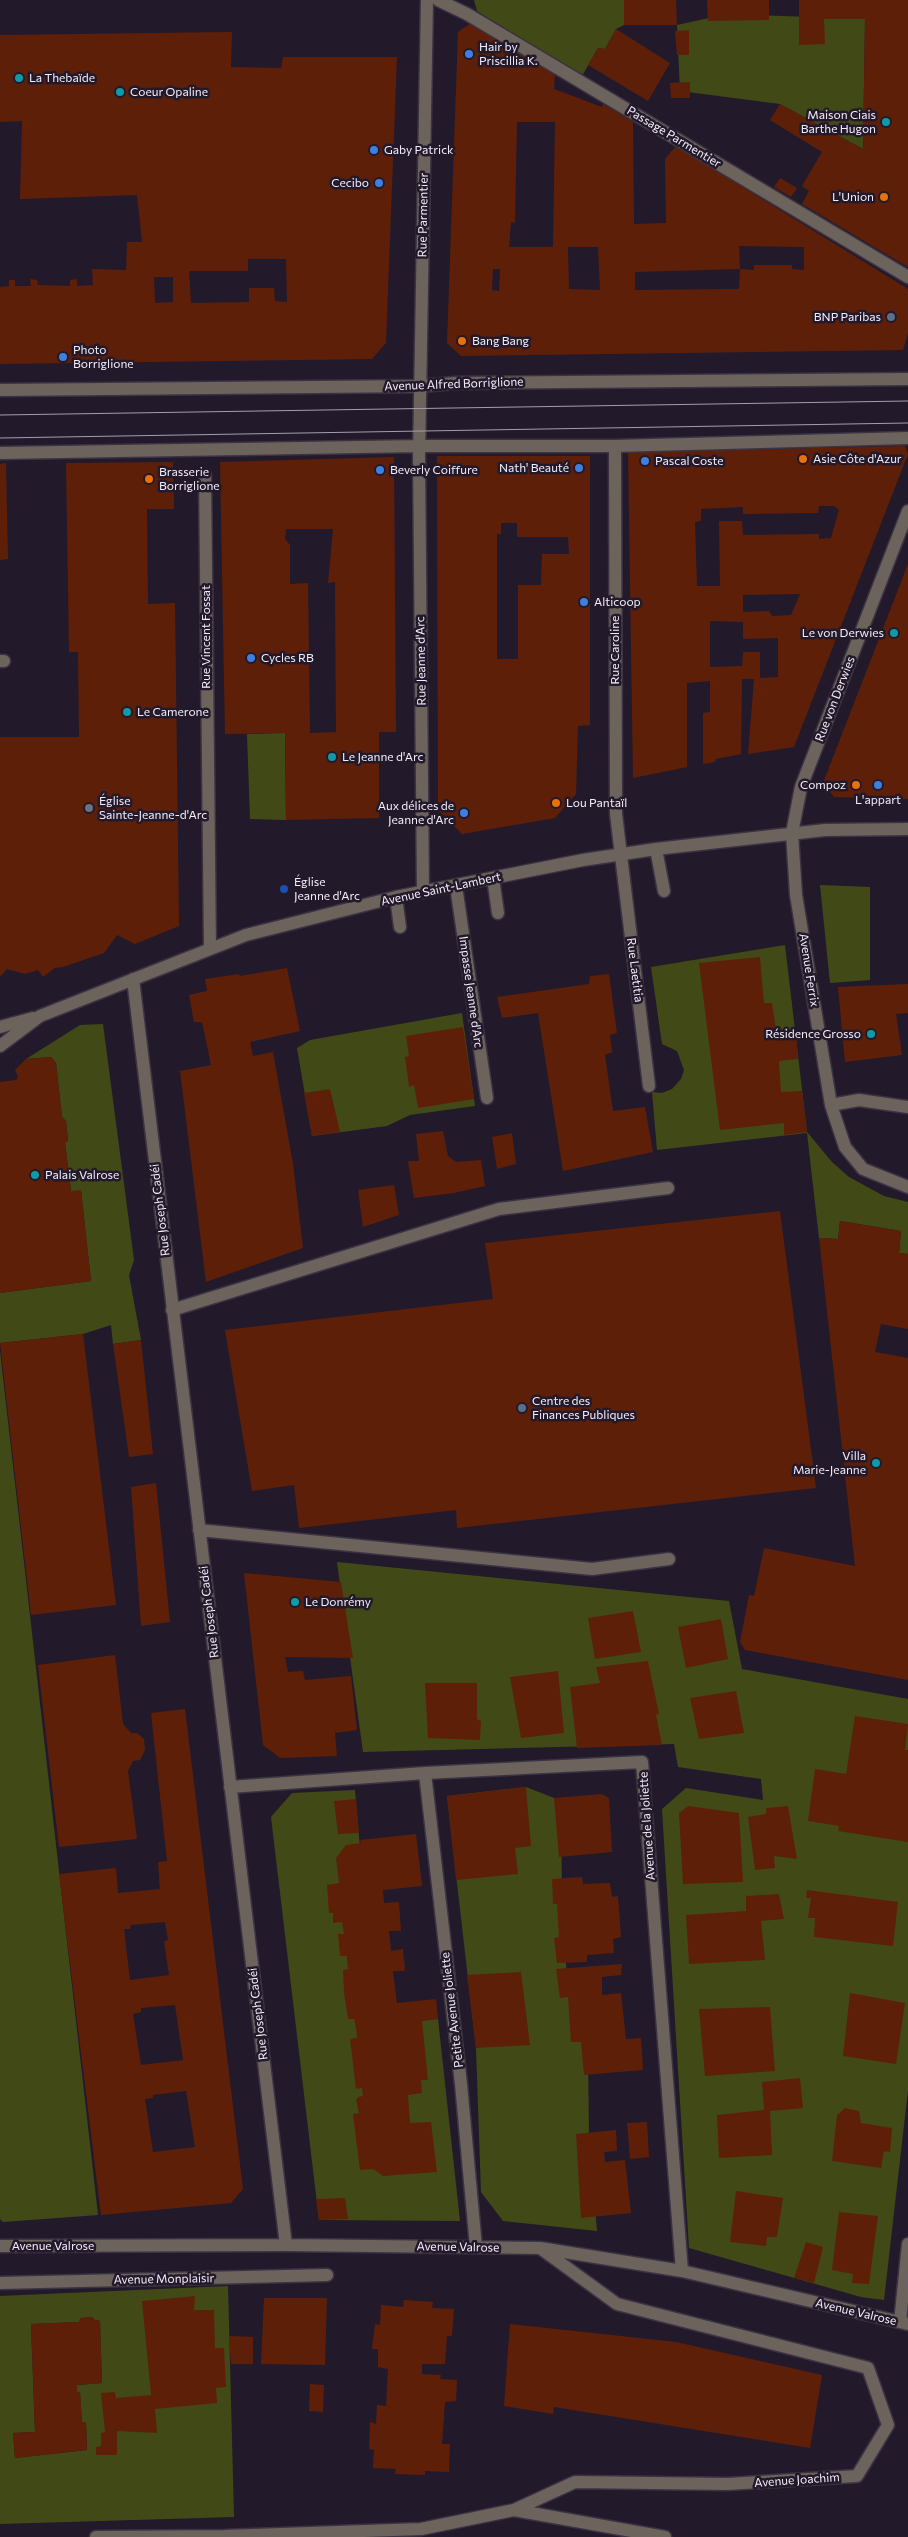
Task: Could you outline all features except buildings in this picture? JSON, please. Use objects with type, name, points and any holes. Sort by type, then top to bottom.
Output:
[{"type":"street","name":"Rue Parmentier","points":[[420,430],[427,0]]},
{"type":"street","name":"Passage Parmentier","points":[[438,0],[467,14],[908,277]]},
{"type":"street","name":"Avenue Alfred Borriglione","points":[[0,390],[908,379]]},
{"type":"street","name":"Rue Jeanne d'Arc","points":[[420,430],[423,892]]},
{"type":"street","points":[[0,453],[420,446],[615,446],[908,438]]},
{"type":"street","name":"Rue Caroline","points":[[615,446],[615,770],[620,855]]},
{"type":"street","name":"Rue Vincent Fossat","points":[[205,475],[210,949]]},
{"type":"street","name":"Rue von Derwies","points":[[792,833],[801,787],[908,511]]},
{"type":"street","name":"Avenue Saint-Lambert","points":[[0,1046],[40,1016],[246,935],[396,898],[493,878],[656,849],[792,833],[846,829],[908,829]]},
{"type":"street","name":"Avenue Ferrix","points":[[792,833],[796,895],[831,1105],[845,1147],[863,1169],[908,1187]]},
{"type":"street","points":[[656,849],[664,891]]},
{"type":"street","name":"Rue Laetitia","points":[[620,855],[649,1086]]},
{"type":"street","points":[[493,878],[498,913]]},
{"type":"street","name":"Impasse Jeanne d'Arc","points":[[456,886],[487,1098]]},
{"type":"street","points":[[396,898],[400,927]]},
{"type":"street","name":"Rue Joseph Cadéi","points":[[133,979],[286,2245]]},
{"type":"street","points":[[0,1028],[40,1016]]},
{"type":"street","points":[[831,1105],[859,1100],[908,1107]]},
{"type":"street","points":[[172,1310],[499,1209],[668,1188]]},
{"type":"street","points":[[199,1530],[592,1569],[668,1559]]},
{"type":"street","name":"Avenue de la Joliette","points":[[230,1787],[425,1772],[642,1762],[682,2271]]},
{"type":"street","name":"Petite Avenue Joliette","points":[[425,1772],[461,2084],[476,2247]]},
{"type":"street","points":[[904,2323],[908,2244]]},
{"type":"street","name":"Avenue Valrose","points":[[0,2246],[286,2245],[540,2248],[682,2271],[904,2323]]},
{"type":"street","name":"Avenue Joachim","points":[[514,2510],[576,2482],[728,2484],[857,2476],[888,2425],[868,2368],[617,2304],[540,2248]]},
{"type":"street","name":"Avenue Monplaisir","points":[[0,2283],[327,2274]]},
{"type":"street","points":[[96,2537],[225,2536],[421,2529],[514,2510],[666,2537]]},
{"type":"green space","points":[[474,0],[624,0],[624,25],[616,29],[605,49],[598,48],[582,76],[477,11]]},
{"type":"green space","points":[[727,14],[865,19],[863,149],[780,104],[680,91],[677,25]]},
{"type":"green space","points":[[285,733],[286,820],[250,819],[247,734]]},
{"type":"green space","points":[[820,885],[870,887],[870,980],[830,983]]},
{"type":"green space","points":[[785,945],[807,1132],[832,1162],[849,1177],[884,1196],[908,1202],[908,1254],[899,1253],[901,1231],[840,1221],[838,1239],[819,1238],[807,1133],[657,1150],[652,1092],[662,1093],[672,1089],[681,1079],[684,1070],[677,1051],[662,1044],[651,967]]},
{"type":"green space","points":[[462,1013],[475,1106],[410,1115],[387,1126],[312,1136],[297,1048],[310,1040]]},
{"type":"green space","points":[[103,1024],[134,1260],[129,1275],[141,1340],[113,1344],[111,1325],[83,1334],[0,1343],[0,1293],[91,1281],[81,1191],[71,1191],[65,1143],[68,1140],[66,1121],[62,1117],[56,1063],[51,1057],[26,1059],[80,1025]]},
{"type":"green space","points":[[0,1351],[98,2215],[3,2222],[0,2219]]},
{"type":"green space","points":[[337,1562],[729,1601],[742,1669],[908,1699],[908,2090],[884,2300],[861,2297],[689,2248],[662,1809],[686,1788],[763,1800],[761,1779],[678,1767],[674,1744],[363,1752]]},
{"type":"green space","points":[[526,1787],[554,1798],[561,1804],[562,1896],[567,1980],[588,2053],[589,2140],[597,2231],[503,2221],[481,2192],[476,2048],[447,1796]]},
{"type":"green space","points":[[355,1790],[366,1919],[347,1956],[356,2027],[438,2019],[460,2221],[319,2220],[271,1817],[292,1793]]},
{"type":"green space","points":[[228,2286],[234,2517],[0,2524],[0,2296]],"holes":[[[92,2317],[100,2321],[102,2383],[77,2385],[77,2392],[80,2393],[82,2422],[86,2422],[87,2450],[15,2458],[13,2433],[35,2432],[31,2324],[79,2322],[81,2318]]]},
{"type":"tram line","points":[[0,415],[908,401]]},
{"type":"tram line","points":[[0,438],[908,423]]},
{"type":"place","name":"Hair by Priscillia K.","points":[[469,54]]},
{"type":"place","name":"La Thebaïde","points":[[19,78]]},
{"type":"place","name":"Coeur Opaline","points":[[120,92]]},
{"type":"place","name":"Maison Ciais Barthe Hugon","points":[[886,122]]},
{"type":"place","name":"Gaby Patrick","points":[[374,150]]},
{"type":"place","name":"Cecibo","points":[[379,183]]},
{"type":"place","name":"L'Union","points":[[884,197]]},
{"type":"place","name":"BNP Paribas","points":[[891,317]]},
{"type":"place","name":"Bang Bang","points":[[462,341]]},
{"type":"place","name":"Photo Borriglione","points":[[63,357]]},
{"type":"place","name":"Asie Côte d'Azur","points":[[803,459]]},
{"type":"place","name":"Pascal Coste","points":[[645,461]]},
{"type":"place","name":"Nath' Beauté","points":[[579,468]]},
{"type":"place","name":"Beverly Coiffure","points":[[380,470]]},
{"type":"place","name":"Brasserie Borriglione","points":[[149,479]]},
{"type":"place","name":"Alticoop","points":[[584,602]]},
{"type":"place","name":"Le von Derwies","points":[[894,633]]},
{"type":"place","name":"Cycles RB","points":[[251,658]]},
{"type":"place","name":"Le Camerone","points":[[127,712]]},
{"type":"place","name":"Le Jeanne d'Arc","points":[[332,757]]},
{"type":"place","name":"Compoz","points":[[856,785]]},
{"type":"place","name":"L'appart","points":[[878,785]]},
{"type":"place","name":"Lou Pantaïl","points":[[556,803]]},
{"type":"place","name":"Église Sainte-Jeanne-d'Arc","points":[[89,808]]},
{"type":"place","name":"Aux délices de Jeanne d'Arc","points":[[464,813]]},
{"type":"place","name":"Église Jeanne d'Arc","points":[[284,889]]},
{"type":"place","name":"Résidence Grosso","points":[[871,1034]]},
{"type":"place","name":"Palais Valrose","points":[[35,1175]]},
{"type":"place","name":"Centre des Finances Publiques","points":[[522,1408]]},
{"type":"place","name":"Villa Marie-Jeanne","points":[[876,1463]]},
{"type":"place","name":"Le Donrémy","points":[[295,1602]]}]
